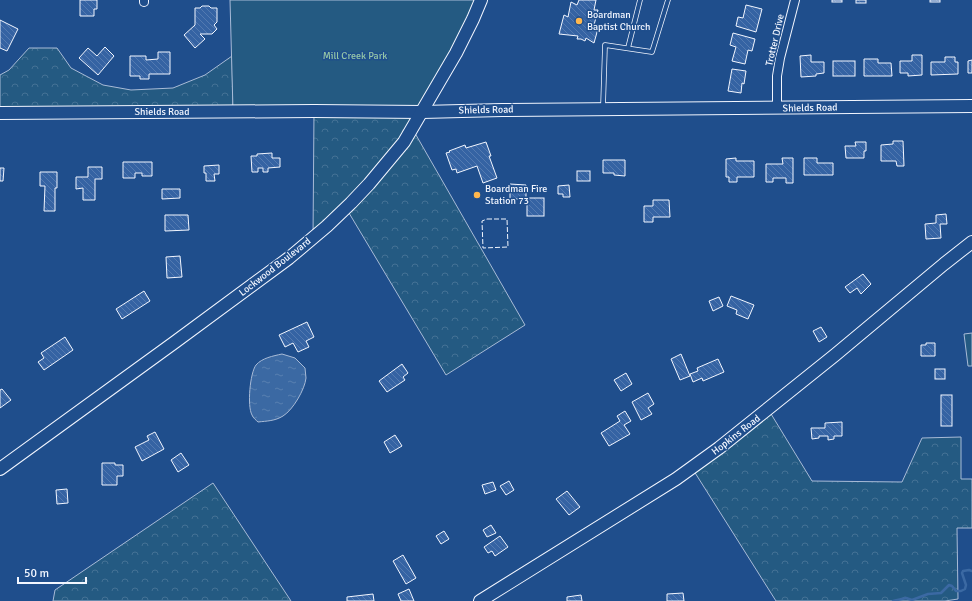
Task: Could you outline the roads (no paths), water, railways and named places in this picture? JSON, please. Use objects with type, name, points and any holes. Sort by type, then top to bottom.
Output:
[{"type":"main road","name":"Lockwood Boulevard","points":[[0,469],[289,258],[327,226],[369,184],[404,142],[456,53],[473,19],[480,0]]},
{"type":"main road","name":"Shields Road","points":[[0,113],[306,111],[422,112],[972,106]]},
{"type":"main road","name":"Hopkins Road","points":[[480,601],[676,479],[719,448],[972,242]]},
{"type":"street","name":"Trotter Drive","points":[[777,108],[777,76],[780,58],[795,0]]},
{"type":"lane","points":[[628,48],[640,0]]},
{"type":"lane","points":[[603,109],[606,44],[652,52],[668,0]]},
{"type":"water","points":[[282,354],[295,358],[305,368],[305,383],[298,399],[287,413],[274,420],[258,422],[252,416],[250,411],[249,397],[254,369],[261,361]]},
{"type":"waterway","points":[[893,601],[906,598],[912,600],[928,594],[941,593],[949,585],[956,591],[961,591],[965,589],[966,585],[962,573],[963,571],[972,571]]},
{"type":"place","name":"Boardman Baptist Church","points":[[579,21]]},
{"type":"place","name":"Boardman Fire Station 73","points":[[477,195]]},
{"type":"park label","name":"Mill Creek Park","points":[[355,56]]}]
